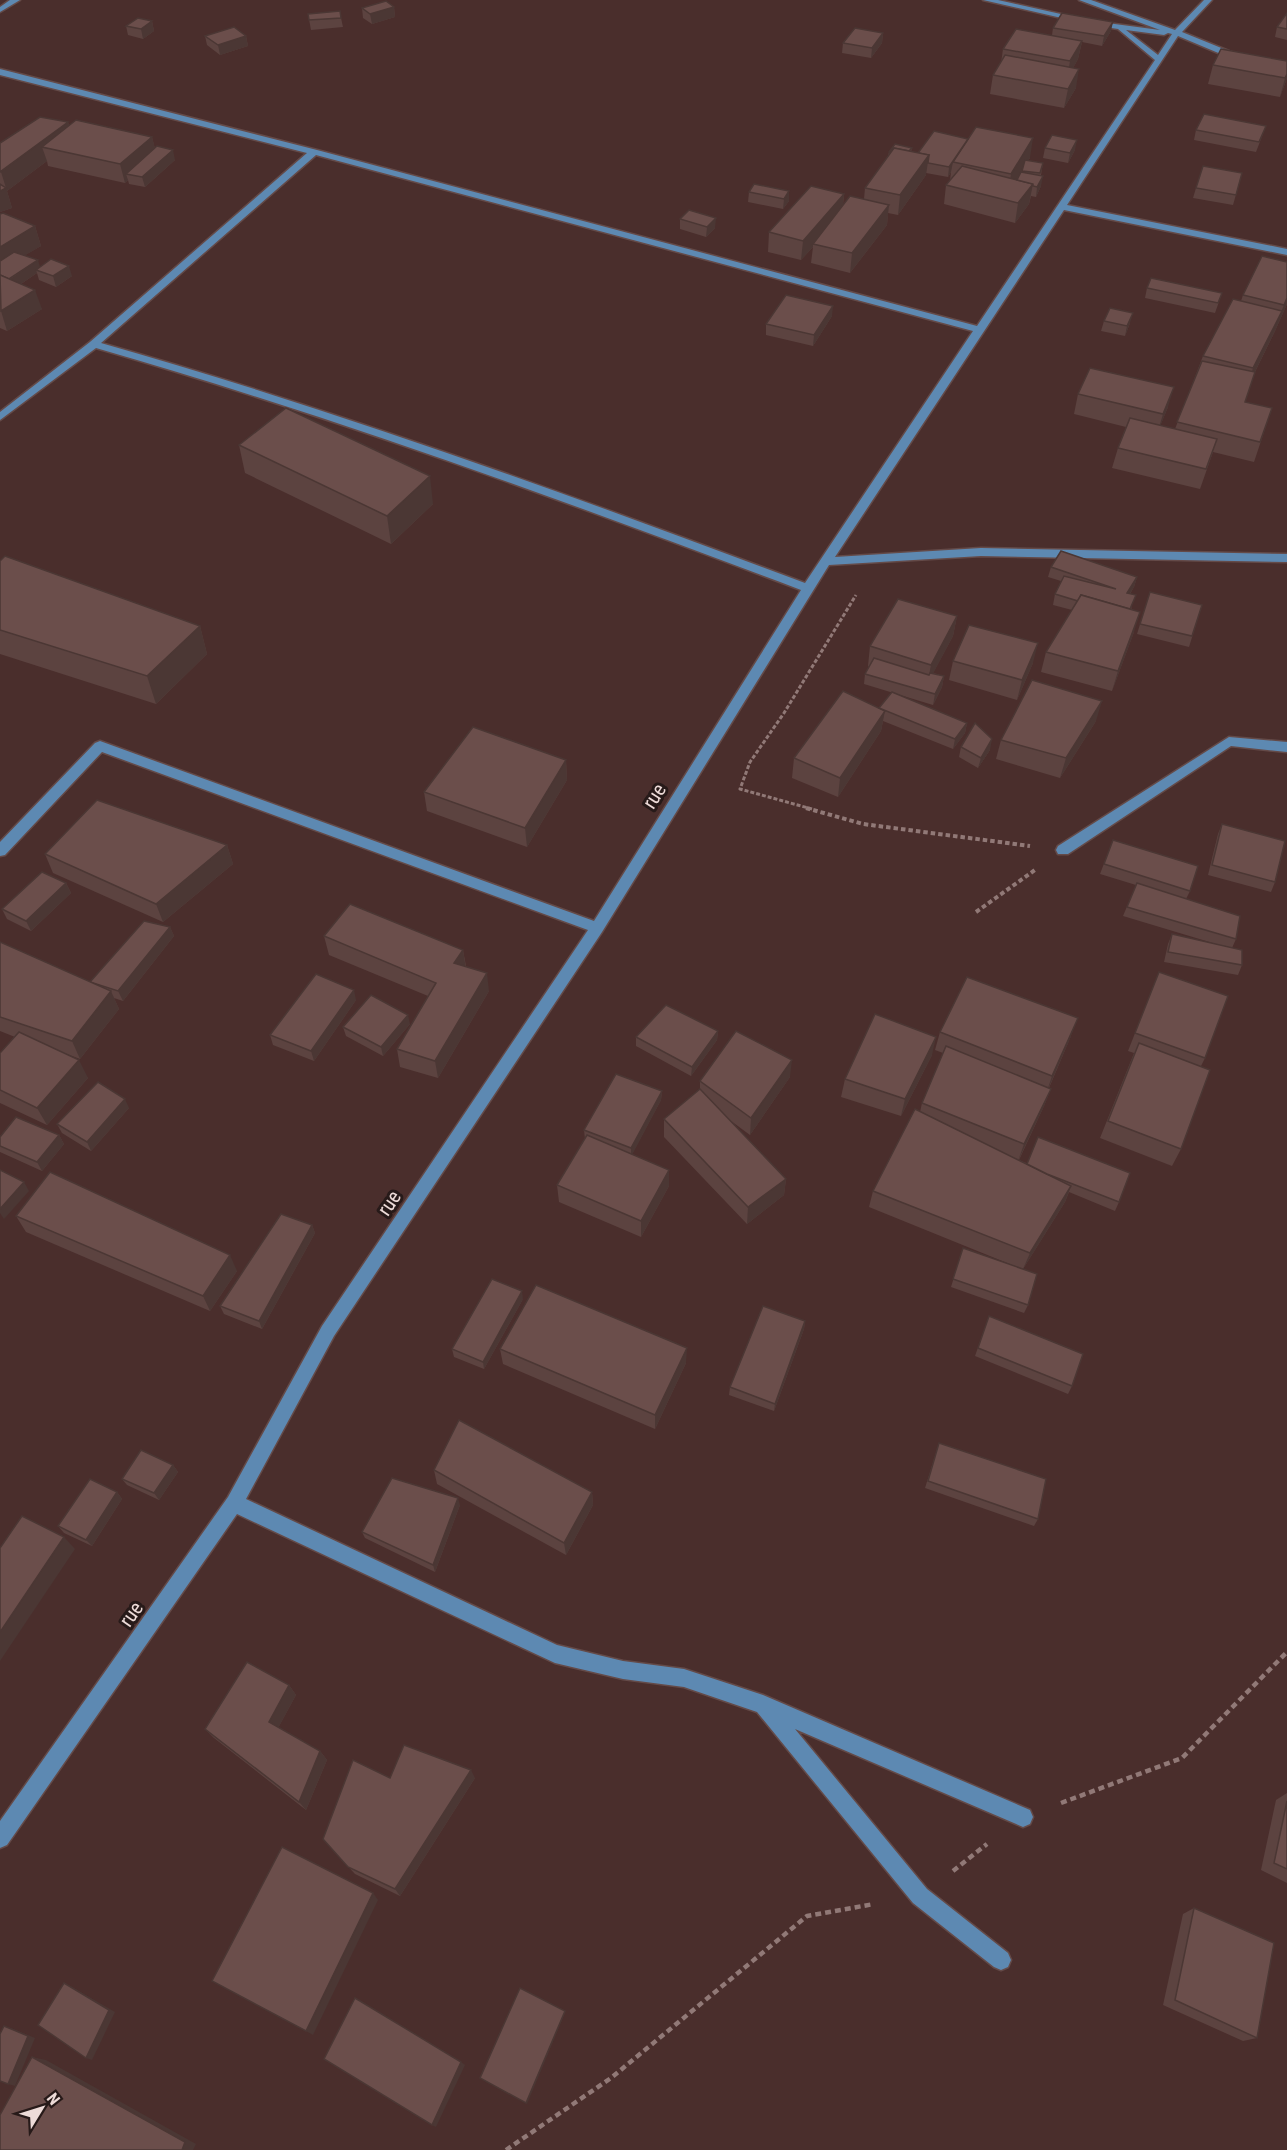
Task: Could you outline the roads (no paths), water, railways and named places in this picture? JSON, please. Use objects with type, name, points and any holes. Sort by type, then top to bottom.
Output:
[{"type":"street","points":[[0,10],[16,0]]},
{"type":"street","points":[[987,0],[1145,32],[1176,34]]},
{"type":"street","points":[[1083,0],[1246,60]]},
{"type":"street","name":"rue","points":[[0,1838],[234,1503],[328,1331],[597,928],[808,588],[1176,34],[1208,0]]},
{"type":"street","points":[[1103,6],[1118,27],[1160,60]]},
{"type":"street","points":[[0,72],[314,152],[981,330]]},
{"type":"street","points":[[0,417],[94,344],[314,152]]},
{"type":"street","points":[[1062,207],[1287,252]]},
{"type":"street","points":[[94,344],[190,370],[474,464],[808,588]]},
{"type":"street","points":[[827,561],[981,552],[1243,559],[1287,558]]},
{"type":"street","points":[[1063,850],[1229,741],[1287,747]]},
{"type":"street","points":[[0,851],[100,746],[597,928]]},
{"type":"street","points":[[234,1503],[555,1654],[623,1670],[684,1678],[763,1705],[1023,1817]]},
{"type":"street","points":[[763,1705],[920,1896],[1001,1960]]}]
